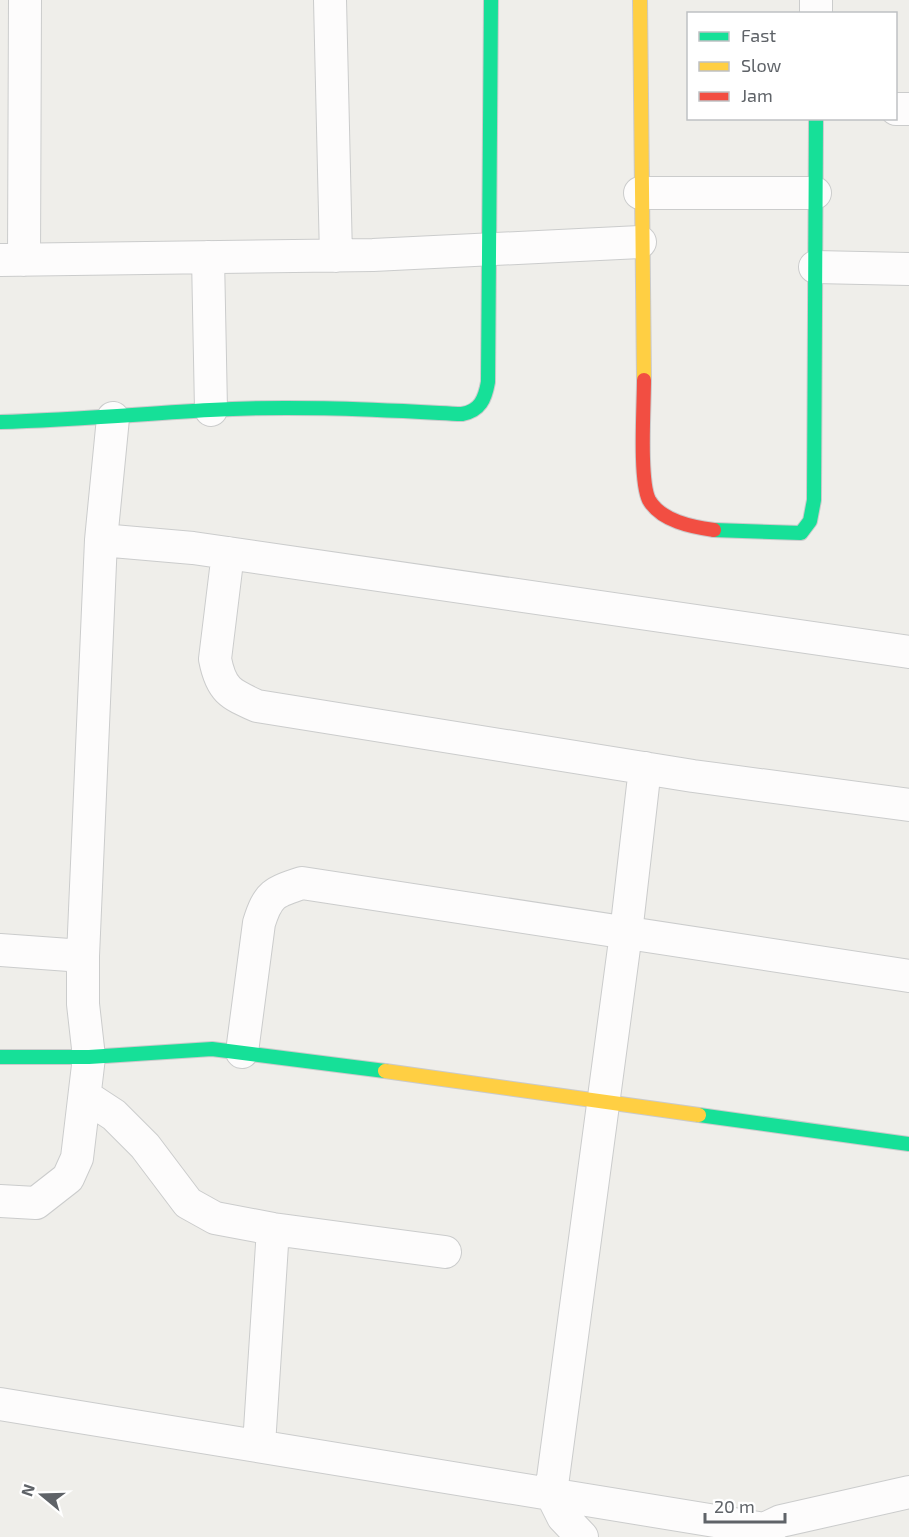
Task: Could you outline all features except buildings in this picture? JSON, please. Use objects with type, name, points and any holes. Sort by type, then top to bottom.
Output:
[{"type":"street","points":[[25,0],[12,89],[12,260],[336,256],[640,242]]},
{"type":"street","points":[[330,0],[336,256]]},
{"type":"street","points":[[0,422],[113,418],[211,410],[322,408],[473,413],[483,405],[488,382],[491,0]]},
{"type":"street","points":[[640,0],[640,242],[645,478],[649,500],[664,516],[688,526],[787,534],[801,533],[810,521],[814,500],[816,120]]},
{"type":"street","points":[[640,193],[815,193]]},
{"type":"street","points":[[208,257],[211,410]]},
{"type":"street","points":[[815,267],[909,269]]},
{"type":"street","points":[[0,1201],[36,1203],[68,1178],[77,1158],[89,1057],[83,1004],[83,956],[101,540],[113,418]]},
{"type":"street","points":[[101,540],[228,553],[909,652]]},
{"type":"street","points":[[228,553],[215,658],[218,675],[230,694],[257,706],[645,768],[909,805]]},
{"type":"street","points":[[582,1537],[563,1517],[551,1493],[626,933],[645,768]]},
{"type":"street","points":[[242,1052],[259,922],[266,903],[277,891],[302,883],[909,976]]},
{"type":"street","points":[[0,950],[83,956]]},
{"type":"street","points":[[0,1057],[89,1057],[212,1049],[909,1144]]},
{"type":"street","points":[[85,1096],[114,1115],[146,1146],[188,1203],[215,1218],[273,1229],[445,1252]]},
{"type":"street","points":[[259,1445],[273,1229]]},
{"type":"street","points":[[0,1404],[551,1493],[761,1533],[781,1521],[909,1492]]},
{"type":"traffic: fast","points":[[0,422],[273,408],[462,414],[477,407],[483,399],[488,382],[491,0]]},
{"type":"traffic: fast","points":[[714,530],[801,533],[810,521],[814,500],[816,120]]},
{"type":"traffic: fast","points":[[0,1057],[89,1057],[212,1049],[385,1071]]},
{"type":"traffic: fast","points":[[699,1115],[909,1144]]},
{"type":"traffic: slow","points":[[640,0],[644,380]]},
{"type":"traffic: slow","points":[[385,1071],[699,1115]]},
{"type":"traffic: jam","points":[[644,380],[643,460],[649,500],[654,507],[669,518],[687,525],[714,530]]}]
